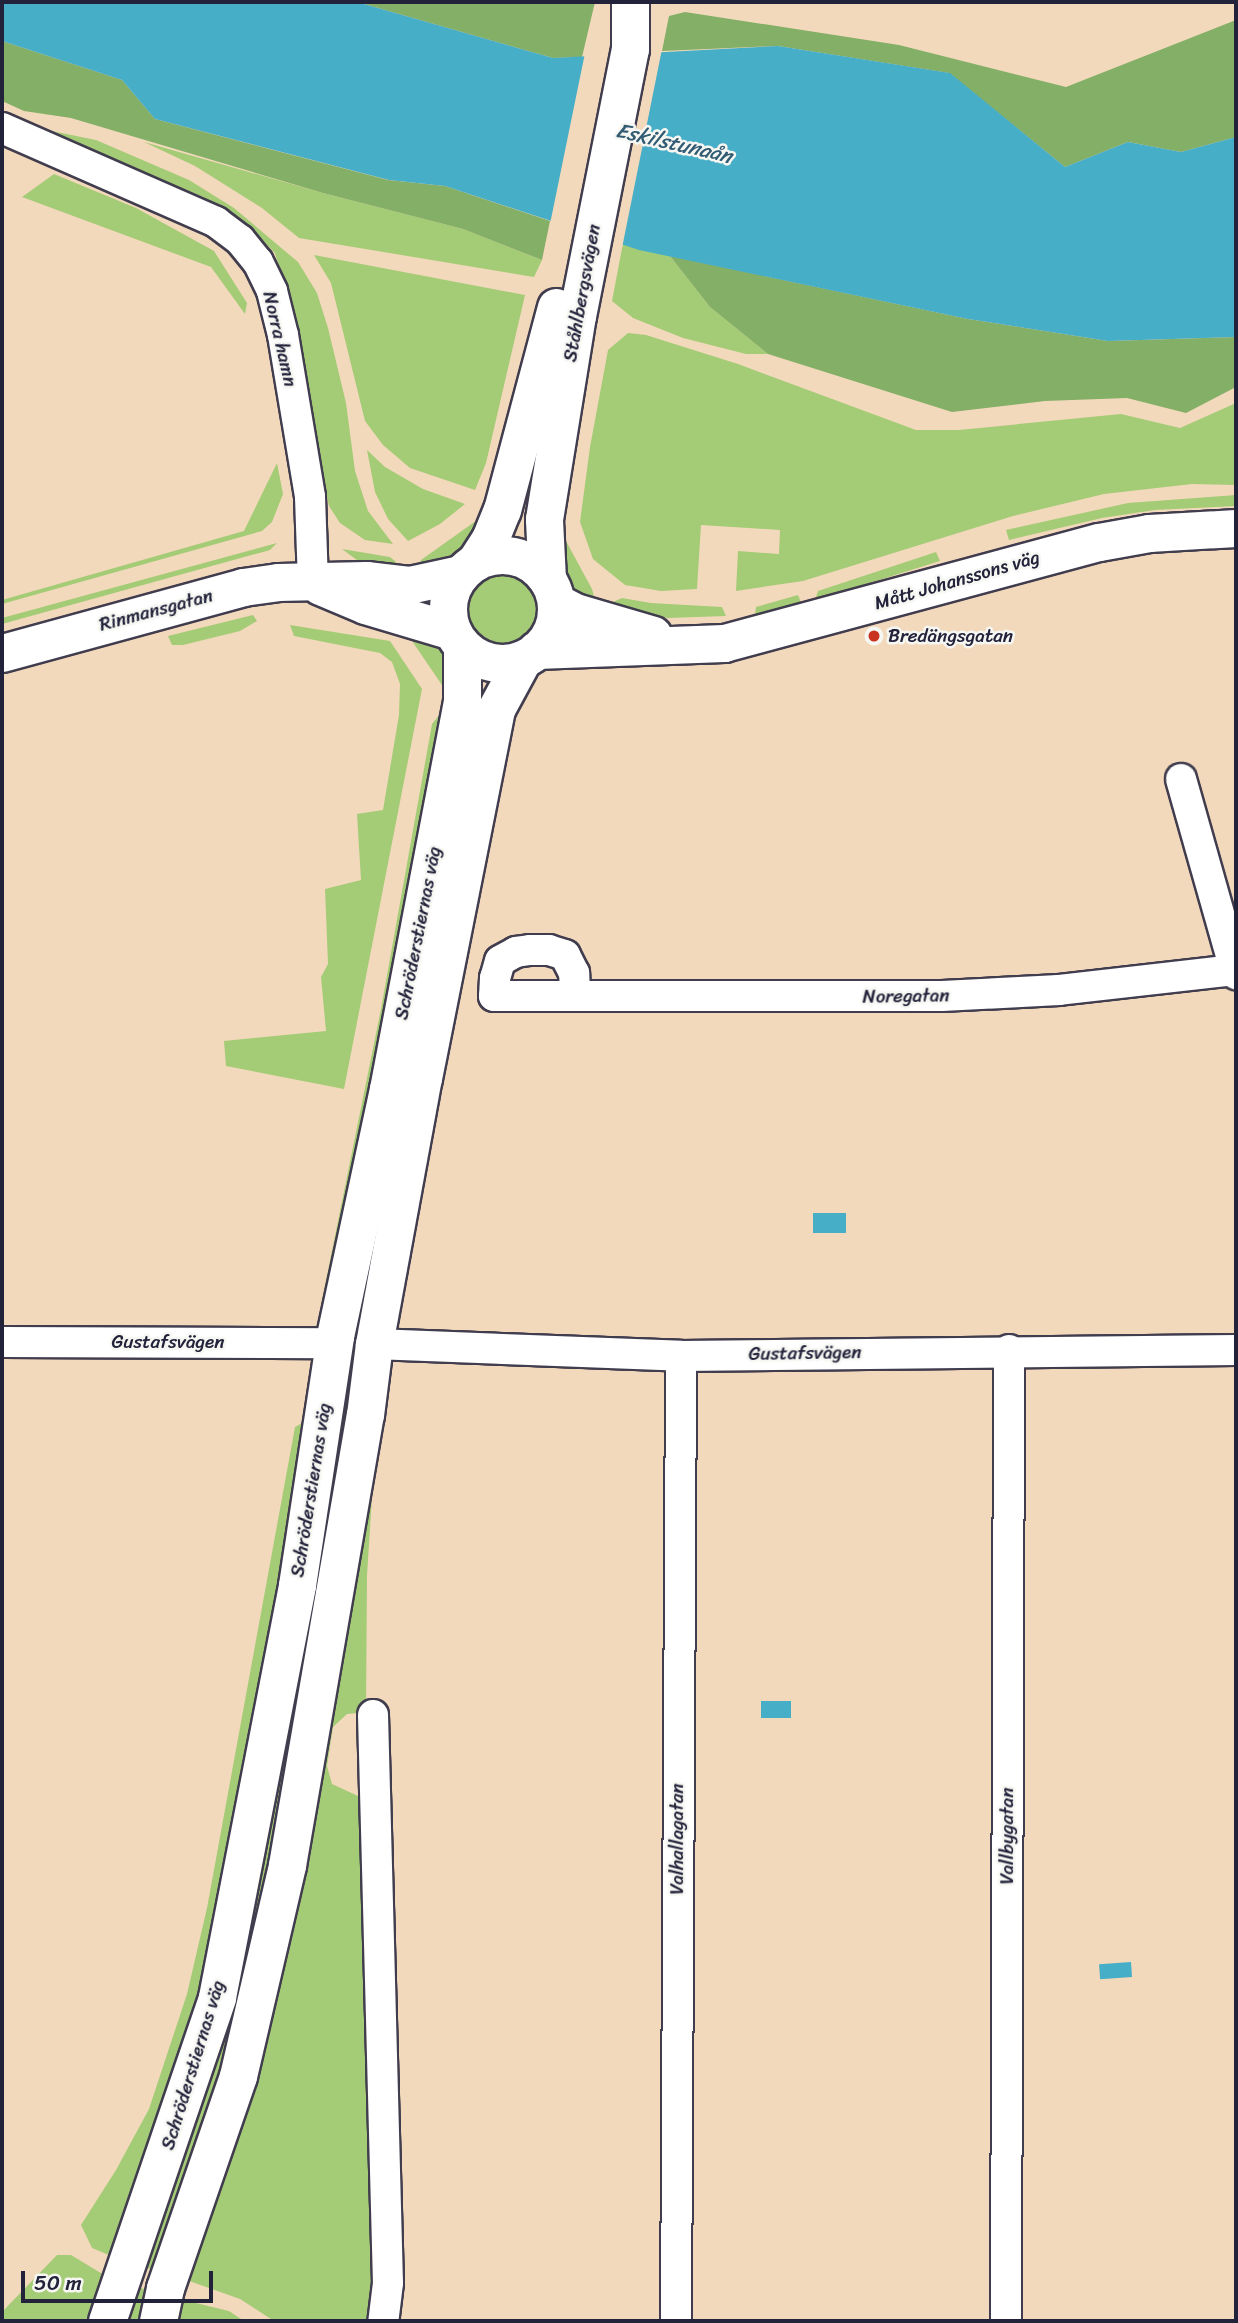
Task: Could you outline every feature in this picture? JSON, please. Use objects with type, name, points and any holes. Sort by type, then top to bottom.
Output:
[{"type":"street","name":"Ståhlbergsvägen","points":[[467,568],[490,539],[502,510],[554,321],[575,267],[630,50],[629,5]]},
{"type":"street","name":"Norra hamn","points":[[2,128],[216,222],[240,240],[258,262],[272,291],[283,335],[310,497],[313,583]]},
{"type":"street","name":"Ståhlbergsvägen","points":[[551,590],[544,519],[575,267]]},
{"type":"street","name":"Mått Johanssons väg","points":[[529,655],[724,643],[767,634],[1099,542],[1149,533],[1236,528]]},
{"type":"street","points":[[491,556],[513,556],[529,562],[551,590],[553,627],[529,655],[492,663],[474,656],[457,638],[447,610],[450,591],[467,568],[491,556]]},
{"type":"street","name":"Rinmansgatan","points":[[2,653],[243,587],[278,582],[366,580],[409,585],[467,568]]},
{"type":"street","name":"Rinmansgatan","points":[[313,583],[457,638]]},
{"type":"street","name":"Mått Johanssons väg","points":[[551,590],[575,612],[681,644]]},
{"type":"street","name":"Schröderstiernas väg","points":[[107,2321],[217,1997],[296,1585],[334,1343],[388,1090],[462,702],[457,638]]},
{"type":"street","name":"Schröderstiernas väg","points":[[158,2321],[165,2288],[238,2076],[287,1865],[365,1415],[374,1344],[496,709],[529,655]]},
{"type":"street","points":[[1181,779],[1236,972]]},
{"type":"street","name":"Noregatan","points":[[575,996],[942,996],[1059,990],[1236,972]]},
{"type":"street","name":"Gustafsvägen","points":[[2,1342],[334,1343]]},
{"type":"street","points":[[334,1343],[374,1344]]},
{"type":"street","name":"Gustafsvägen","points":[[374,1344],[681,1356],[1010,1350],[1236,1350]]},
{"type":"street","name":"Vallbygatan","points":[[1006,2321],[1010,1350]]},
{"type":"street","name":"Valhallagatan","points":[[676,2321],[681,1356]]},
{"type":"street","points":[[373,1714],[388,2283],[383,2321]]},
{"type":"green space","points":[[357,2],[595,2],[582,57],[553,58]]},
{"type":"green space","points":[[685,12],[899,45],[1066,87],[1236,20],[1236,137],[1181,152],[1128,142],[1065,167],[949,73],[778,46],[662,51],[669,16]]},
{"type":"green space","points":[[2,41],[122,80],[155,119],[388,180],[445,186],[550,221],[542,260],[463,229],[323,193],[71,118],[24,111],[2,101]]},
{"type":"green space","points":[[37,128],[96,140],[189,180],[234,208],[298,262],[317,293],[328,328],[346,403],[355,471],[368,511],[393,544],[365,540],[340,523],[329,506],[287,297],[275,253],[246,225],[203,197]]},
{"type":"green space","points":[[144,142],[323,193],[463,229],[542,260],[534,277],[299,238],[262,208],[195,166]]},
{"type":"green space","points":[[54,174],[136,208],[214,251],[247,303],[245,314],[211,267],[22,197]]},
{"type":"green space","points":[[623,243],[670,256],[710,307],[768,354],[746,354],[683,338],[633,318],[612,301]]},
{"type":"green space","points":[[314,255],[525,295],[486,463],[475,490],[410,468],[383,445],[365,421],[331,283]]},
{"type":"green space","points":[[670,256],[968,319],[1108,341],[1236,337],[1236,387],[1186,413],[1127,398],[1045,401],[952,412],[768,354],[710,307]]},
{"type":"green space","points":[[628,333],[646,335],[738,364],[916,430],[959,430],[1121,414],[1180,428],[1236,403],[1236,485],[1192,484],[1104,494],[1013,516],[803,581],[736,591],[738,551],[779,554],[780,530],[701,525],[697,589],[661,591],[625,585],[593,559],[580,522],[590,447],[608,350]]},
{"type":"green space","points":[[367,450],[385,467],[423,489],[465,504],[440,524],[408,541],[388,519],[375,492]]},
{"type":"green space","points":[[277,463],[283,494],[272,522],[262,531],[2,604],[2,600],[244,531]]},
{"type":"green space","points":[[1236,495],[1236,506],[1155,510],[1102,518],[1009,540],[1006,530],[1128,503]]},
{"type":"green space","points":[[480,518],[480,535],[432,568],[417,572],[421,560]]},
{"type":"green space","points":[[560,530],[592,589],[596,604],[581,599],[569,580],[556,549]]},
{"type":"green space","points":[[277,543],[270,550],[2,624],[2,618]]},
{"type":"green space","points":[[342,549],[390,557],[396,562],[395,572],[365,566]]},
{"type":"green space","points":[[936,552],[940,561],[815,600],[818,591]]},
{"type":"green space","points":[[501,575],[526,585],[536,610],[526,635],[501,645],[476,635],[466,610],[476,585]]},
{"type":"green space","points":[[798,595],[802,605],[755,615],[756,607]]},
{"type":"green space","points":[[622,598],[651,603],[722,607],[726,616],[668,618],[615,611],[613,602]]},
{"type":"green space","points":[[253,615],[257,621],[240,631],[183,645],[172,645],[168,636]]},
{"type":"green space","points":[[290,625],[390,641],[422,689],[344,1089],[226,1066],[224,1041],[326,1031],[321,977],[328,964],[325,889],[361,880],[357,814],[383,810],[399,715],[400,684],[392,662],[380,653],[294,636]]},
{"type":"green space","points":[[408,635],[430,637],[443,653],[449,669],[446,691]]},
{"type":"green space","points":[[440,714],[450,716],[332,1297],[321,1305],[381,1009],[432,724]]},
{"type":"green space","points":[[315,1416],[208,1972],[121,2260],[92,2248],[81,2225],[116,2170],[149,2109],[187,1994],[207,1908],[295,1427]]},
{"type":"green space","points":[[344,1424],[352,1425],[254,1967],[159,2272],[139,2265],[326,1485]]},
{"type":"green space","points":[[376,1434],[367,1576],[366,1712],[347,1714],[333,1727],[327,1766],[332,1784],[358,1796],[361,1801],[377,2288],[367,2321],[274,2321],[240,2299],[178,2277],[243,2099],[277,1991],[290,1899]]},
{"type":"green space","points":[[57,2255],[71,2255],[114,2281],[100,2309],[84,2321],[2,2321],[2,2312]]},
{"type":"green space","points":[[134,2286],[154,2292],[147,2321],[125,2321]]},
{"type":"green space","points":[[175,2298],[229,2311],[244,2321],[172,2321]]},
{"type":"water","name":"Eskilstunaån","points":[[2,2],[357,2],[553,58],[778,46],[950,73],[1065,167],[1128,142],[1181,152],[1236,137],[1236,337],[1108,341],[968,319],[639,250],[445,186],[389,180],[155,119],[122,80],[2,41]]},
{"type":"water","points":[[813,1213],[846,1213],[846,1233],[813,1233]]},
{"type":"water","points":[[761,1701],[791,1701],[791,1718],[761,1718]]},
{"type":"water","points":[[1131,1962],[1132,1977],[1100,1979],[1099,1964]]},
{"type":"pier","points":[[662,49],[622,248],[550,224],[585,53]]},
{"type":"place","name":"Bredängsgatan","points":[[874,636]]}]
